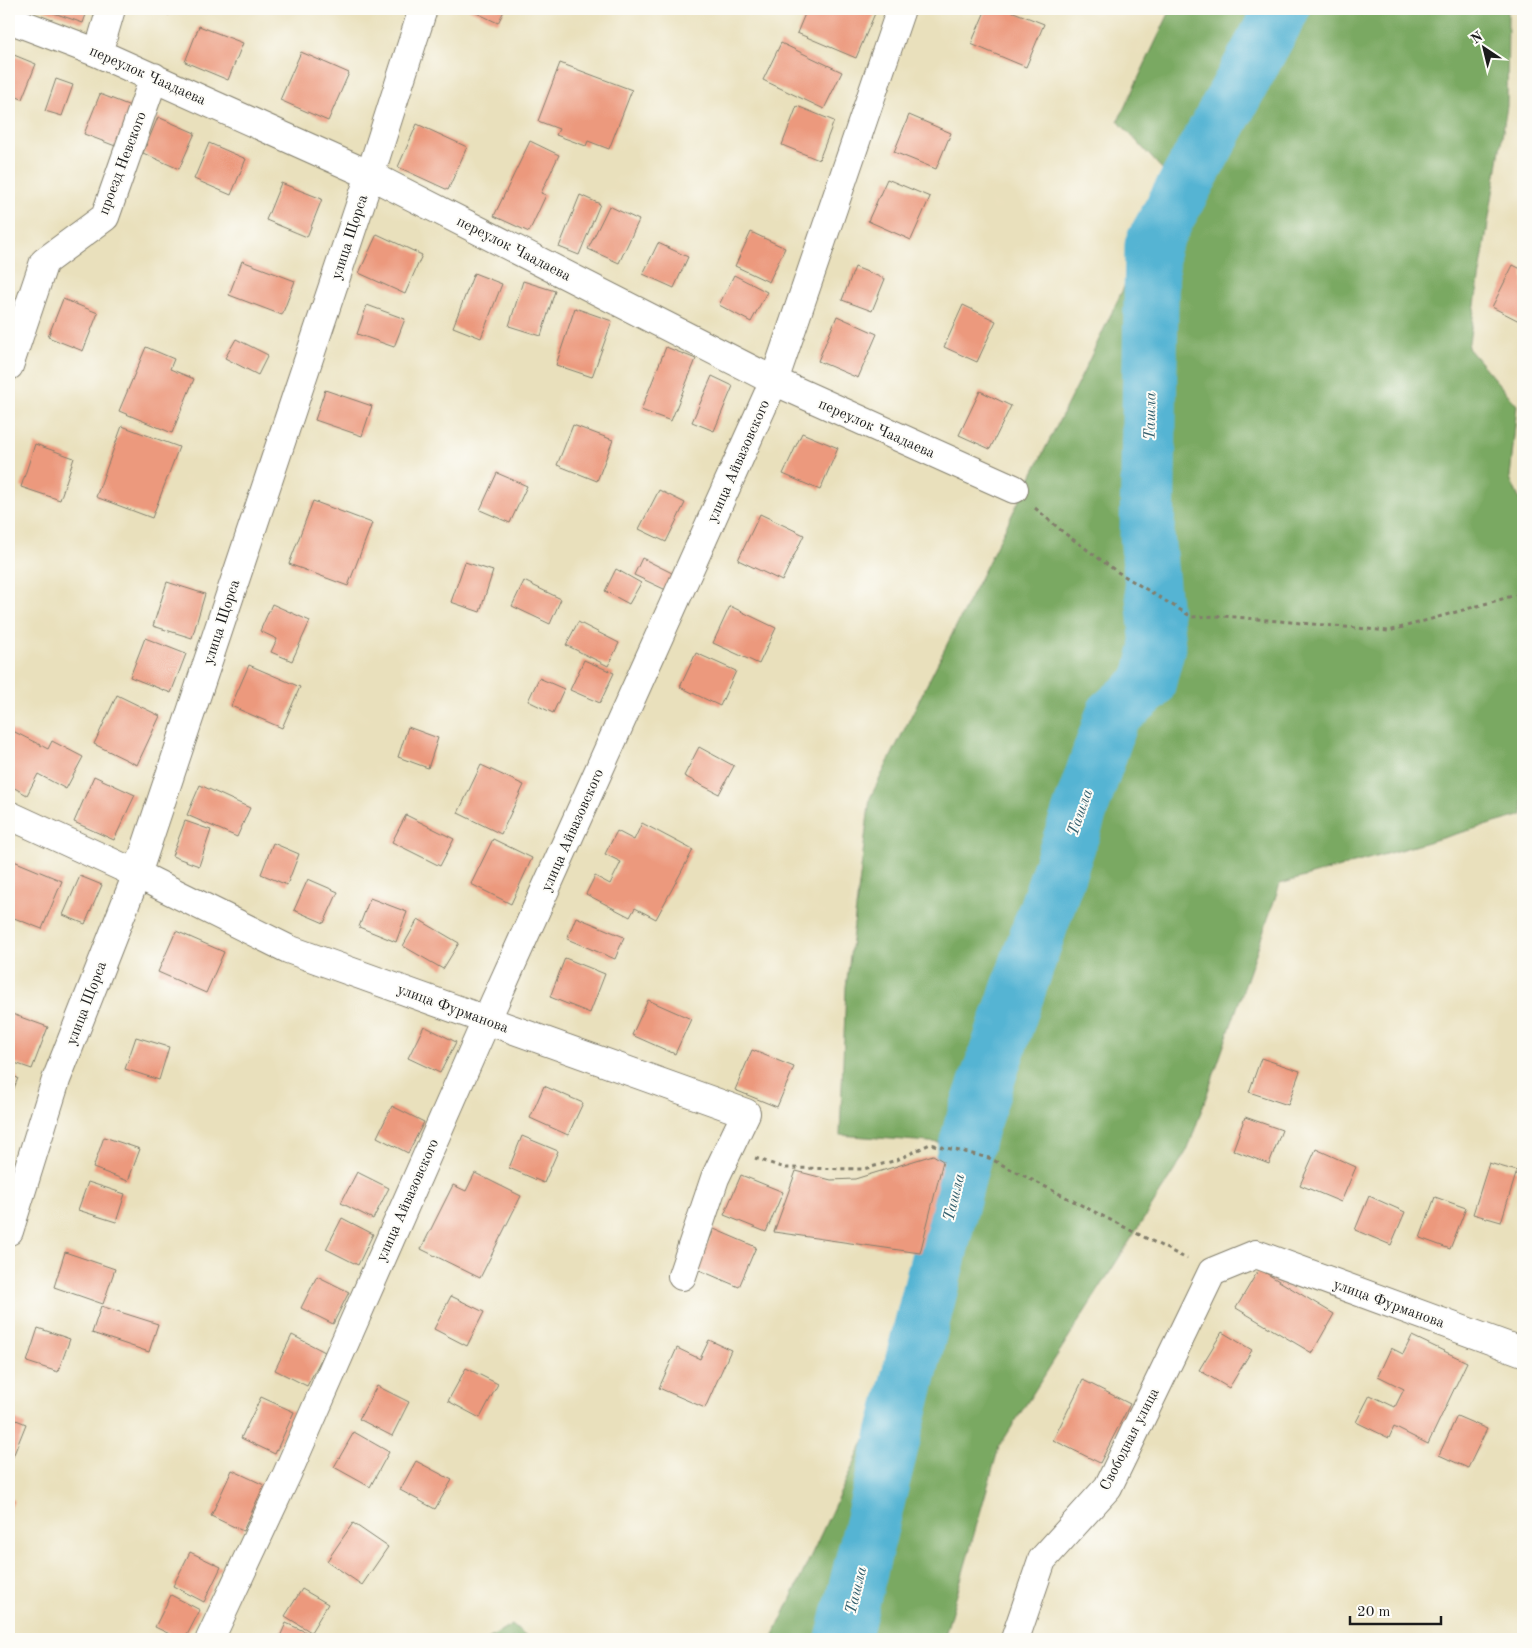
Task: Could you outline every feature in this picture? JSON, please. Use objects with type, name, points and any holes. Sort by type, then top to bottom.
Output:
[{"type":"street","points":[[98,53],[111,9]]},
{"type":"street","name":"улица Щорса","points":[[9,1231],[56,1080],[137,874],[370,175],[423,9]]},
{"type":"street","name":"улица Айвазовского","points":[[210,1639],[287,1474],[487,1019],[774,381],[902,9]]},
{"type":"street","name":"переулок Чаадаева","points":[[9,19],[154,77],[370,175],[774,381],[1014,489]]},
{"type":"street","name":"проезд Невского","points":[[9,366],[44,262],[105,217],[154,77]]},
{"type":"street","name":"улица Фурманова","points":[[9,815],[137,874],[288,949],[746,1113],[715,1178],[682,1276]]},
{"type":"street","name":"улица Фурманова","points":[[1212,1272],[1256,1254],[1523,1352]]},
{"type":"street","name":"Свободная улица","points":[[1015,1639],[1042,1560],[1108,1487],[1212,1272]]},
{"type":"path","points":[[1014,489],[1063,532],[1116,571],[1192,617],[1224,616],[1389,631],[1523,594]]},
{"type":"path","points":[[730,1146],[764,1162],[785,1168],[864,1169],[897,1160],[930,1144],[989,1158],[1212,1272]]},
{"type":"green space","points":[[1171,9],[1508,9],[1507,106],[1468,348],[1517,405],[1510,478],[1523,507],[1523,815],[1280,884],[1188,1149],[999,1447],[944,1639],[772,1639],[934,1292],[980,1146],[840,1135],[846,987],[870,798],[1081,377],[1174,182],[1118,121]]},
{"type":"green space","points":[[512,1625],[529,1639],[488,1639]]},
{"type":"building","points":[[42,9],[88,9],[83,23]]},
{"type":"building","points":[[152,9],[171,9],[169,15]]},
{"type":"building","points":[[468,9],[505,9],[498,23]]},
{"type":"building","points":[[807,9],[876,11],[856,58],[797,33]]},
{"type":"building","points":[[986,9],[1006,9],[1044,24],[1026,67],[971,44]]},
{"type":"building","points":[[199,26],[243,43],[228,80],[185,62]]},
{"type":"building","points":[[781,43],[842,72],[824,109],[763,80]]},
{"type":"building","points":[[301,52],[349,73],[328,121],[280,100]]},
{"type":"building","points":[[9,53],[36,64],[22,99],[9,94]]},
{"type":"building","points":[[560,63],[632,90],[609,149],[588,141],[586,146],[556,135],[559,129],[538,121]]},
{"type":"building","points":[[56,79],[73,85],[62,116],[45,111]]},
{"type":"building","points":[[100,94],[133,107],[118,147],[84,134]]},
{"type":"building","points":[[797,106],[834,121],[819,160],[782,145]]},
{"type":"building","points":[[909,115],[951,133],[936,169],[894,152]]},
{"type":"building","points":[[158,117],[195,133],[179,169],[143,153]]},
{"type":"building","points":[[417,124],[467,147],[448,190],[398,167]]},
{"type":"building","points":[[530,141],[559,155],[541,193],[546,195],[529,232],[494,216]]},
{"type":"building","points":[[209,143],[246,159],[231,195],[194,179]]},
{"type":"building","points":[[887,179],[930,197],[911,240],[868,221]]},
{"type":"building","points":[[281,183],[322,199],[307,237],[266,220]]},
{"type":"building","points":[[580,195],[600,204],[579,255],[559,247]]},
{"type":"building","points":[[609,206],[639,220],[619,263],[588,249]]},
{"type":"building","points":[[751,232],[785,248],[769,282],[735,266]]},
{"type":"building","points":[[377,234],[422,255],[405,294],[359,273]]},
{"type":"building","points":[[658,243],[688,257],[674,288],[643,274]]},
{"type":"building","points":[[242,261],[295,281],[282,315],[229,295]]},
{"type":"building","points":[[1513,265],[1523,270],[1523,323],[1492,307]]},
{"type":"building","points":[[855,267],[885,279],[872,311],[842,300]]},
{"type":"building","points":[[474,273],[502,284],[481,338],[453,327]]},
{"type":"building","points":[[734,275],[767,292],[751,322],[719,305]]},
{"type":"building","points":[[523,281],[555,291],[541,336],[509,326]]},
{"type":"building","points":[[63,299],[98,313],[83,351],[48,337]]},
{"type":"building","points":[[367,305],[405,319],[394,347],[357,334]]},
{"type":"building","points":[[963,305],[996,321],[977,362],[944,347]]},
{"type":"building","points":[[575,308],[612,321],[592,377],[556,365]]},
{"type":"building","points":[[837,316],[877,334],[858,378],[818,361]]},
{"type":"building","points":[[236,339],[268,355],[258,375],[225,358]]},
{"type":"building","points":[[146,347],[174,359],[170,369],[194,379],[172,433],[119,411]]},
{"type":"building","points":[[666,347],[696,359],[671,421],[641,410]]},
{"type":"building","points":[[712,376],[733,386],[714,431],[692,422]]},
{"type":"building","points":[[325,390],[372,406],[362,436],[315,420]]},
{"type":"building","points":[[980,391],[1011,406],[990,449],[959,435]]},
{"type":"building","points":[[573,425],[613,440],[597,481],[557,465]]},
{"type":"building","points":[[122,426],[179,447],[152,518],[96,497]]},
{"type":"building","points":[[802,433],[838,448],[820,490],[783,474]]},
{"type":"building","points":[[35,444],[74,458],[60,500],[21,487]]},
{"type":"building","points":[[497,473],[527,486],[510,523],[480,510]]},
{"type":"building","points":[[659,490],[685,503],[666,542],[639,529]]},
{"type":"building","points":[[313,501],[372,523],[348,586],[289,564]]},
{"type":"building","points":[[760,514],[804,535],[782,581],[738,560]]},
{"type":"building","points":[[642,558],[674,574],[666,590],[634,575]]},
{"type":"building","points":[[465,562],[493,571],[480,612],[451,602]]},
{"type":"building","points":[[616,569],[641,583],[629,604],[605,591]]},
{"type":"building","points":[[524,581],[561,599],[550,624],[512,606]]},
{"type":"building","points":[[167,582],[205,594],[192,638],[153,626]]},
{"type":"building","points":[[272,604],[310,621],[292,661],[271,652],[277,639],[260,631]]},
{"type":"building","points":[[730,606],[776,628],[759,664],[713,643]]},
{"type":"building","points":[[578,622],[619,643],[608,666],[566,645]]},
{"type":"building","points":[[145,638],[186,654],[171,693],[130,677]]},
{"type":"building","points":[[696,653],[736,671],[720,706],[680,687]]},
{"type":"building","points":[[584,660],[614,673],[600,703],[570,690]]},
{"type":"building","points":[[249,665],[300,687],[282,728],[231,706]]},
{"type":"building","points":[[539,678],[564,689],[553,713],[528,701]]},
{"type":"building","points":[[117,695],[160,716],[137,765],[94,744]]},
{"type":"building","points":[[408,727],[438,738],[428,768],[398,757]]},
{"type":"building","points":[[9,729],[48,749],[52,741],[83,757],[66,789],[38,774],[27,795],[9,785]]},
{"type":"building","points":[[699,747],[734,766],[719,794],[684,776]]},
{"type":"building","points":[[481,765],[524,785],[501,834],[458,813]]},
{"type":"building","points":[[94,776],[135,795],[114,840],[74,822]]},
{"type":"building","points":[[200,785],[250,808],[237,837],[187,815]]},
{"type":"building","points":[[406,815],[454,839],[440,866],[392,842]]},
{"type":"building","points":[[185,821],[211,830],[199,866],[172,856]]},
{"type":"building","points":[[642,823],[693,850],[656,919],[635,908],[630,917],[586,894],[595,876],[610,884],[621,862],[605,854],[617,831],[634,840]]},
{"type":"building","points":[[493,839],[532,858],[511,904],[471,884]]},
{"type":"building","points":[[273,843],[299,854],[287,885],[261,874]]},
{"type":"building","points":[[9,859],[62,881],[42,929],[9,916]]},
{"type":"building","points":[[80,876],[102,885],[85,924],[63,915]]},
{"type":"building","points":[[308,879],[338,892],[324,923],[294,910]]},
{"type":"building","points":[[370,898],[407,912],[396,942],[359,927]]},
{"type":"building","points":[[576,917],[624,937],[615,959],[567,939]]},
{"type":"building","points":[[418,919],[459,943],[443,969],[403,946]]},
{"type":"building","points":[[176,931],[224,952],[206,993],[158,972]]},
{"type":"building","points":[[565,958],[605,974],[590,1013],[550,997]]},
{"type":"building","points":[[648,1000],[691,1019],[675,1054],[632,1035]]},
{"type":"building","points":[[12,1014],[48,1027],[32,1069],[9,1061],[9,1024]]},
{"type":"building","points":[[424,1026],[456,1042],[440,1073],[408,1058]]},
{"type":"building","points":[[136,1037],[169,1047],[159,1080],[125,1069]]},
{"type":"building","points":[[752,1050],[794,1067],[777,1107],[735,1090]]},
{"type":"building","points":[[1261,1058],[1300,1071],[1288,1105],[1249,1092]]},
{"type":"building","points":[[9,1075],[18,1078],[9,1101]]},
{"type":"building","points":[[544,1086],[583,1103],[568,1135],[530,1118]]},
{"type":"building","points":[[392,1106],[424,1122],[408,1153],[377,1137]]},
{"type":"building","points":[[1245,1117],[1282,1130],[1269,1164],[1233,1150]]},
{"type":"building","points":[[522,1136],[558,1151],[544,1183],[509,1168]]},
{"type":"building","points":[[104,1137],[140,1149],[128,1181],[93,1168]]},
{"type":"building","points":[[1316,1149],[1356,1167],[1341,1202],[1300,1185]]},
{"type":"building","points":[[933,1155],[943,1161],[920,1253],[774,1232],[796,1171],[831,1180],[855,1179]]},
{"type":"building","points":[[1489,1163],[1517,1171],[1501,1222],[1473,1214]]},
{"type":"building","points":[[357,1172],[389,1188],[373,1219],[341,1203]]},
{"type":"building","points":[[475,1173],[521,1196],[480,1278],[421,1249],[453,1185],[466,1191]]},
{"type":"building","points":[[741,1175],[783,1192],[766,1232],[724,1215]]},
{"type":"building","points":[[88,1182],[125,1194],[116,1222],[78,1210]]},
{"type":"building","points":[[1369,1196],[1405,1212],[1391,1245],[1355,1230]]},
{"type":"building","points":[[1435,1197],[1466,1208],[1450,1249],[1420,1238]]},
{"type":"building","points":[[342,1218],[373,1234],[358,1265],[326,1249]]},
{"type":"building","points":[[714,1229],[756,1247],[739,1287],[697,1269]]},
{"type":"building","points":[[65,1252],[115,1269],[103,1304],[54,1287]]},
{"type":"building","points":[[1259,1269],[1334,1314],[1312,1353],[1236,1308]]},
{"type":"building","points":[[317,1276],[349,1292],[333,1324],[301,1308]]},
{"type":"building","points":[[451,1296],[484,1312],[467,1346],[434,1329]]},
{"type":"building","points":[[101,1306],[158,1324],[149,1352],[92,1333]]},
{"type":"building","points":[[38,1328],[70,1339],[58,1372],[27,1362]]},
{"type":"building","points":[[1222,1332],[1252,1350],[1229,1388],[1199,1370]]},
{"type":"building","points":[[292,1335],[325,1352],[307,1386],[275,1370]]},
{"type":"building","points":[[1412,1336],[1467,1362],[1428,1444],[1394,1427],[1389,1438],[1356,1422],[1370,1395],[1395,1407],[1404,1389],[1378,1376],[1391,1348],[1403,1354]]},
{"type":"building","points":[[709,1340],[731,1350],[705,1408],[659,1388],[677,1348],[700,1359]]},
{"type":"building","points":[[466,1368],[498,1384],[480,1418],[448,1401]]},
{"type":"building","points":[[1083,1380],[1130,1404],[1100,1463],[1053,1440]]},
{"type":"building","points":[[377,1386],[409,1402],[392,1436],[359,1419]]},
{"type":"building","points":[[261,1397],[294,1412],[275,1454],[241,1438]]},
{"type":"building","points":[[1457,1416],[1487,1429],[1468,1468],[1439,1455]]},
{"type":"building","points":[[9,1417],[26,1424],[12,1459],[9,1458]]},
{"type":"building","points":[[354,1432],[389,1452],[370,1487],[334,1467]]},
{"type":"building","points":[[416,1461],[452,1480],[435,1509],[400,1490]]},
{"type":"building","points":[[232,1470],[264,1485],[243,1531],[211,1516]]},
{"type":"building","points":[[9,1498],[14,1500],[9,1513]]},
{"type":"building","points":[[353,1523],[388,1547],[362,1585],[327,1561]]},
{"type":"building","points":[[190,1552],[221,1567],[204,1602],[173,1586]]},
{"type":"building","points":[[302,1589],[328,1604],[311,1632],[285,1616]]},
{"type":"building","points":[[171,1595],[200,1610],[185,1639],[180,1639],[155,1627]]},
{"type":"building","points":[[286,1623],[315,1636],[314,1639],[279,1639]]},
{"type":"waterway","name":"Ташла","points":[[843,1639],[971,1127],[1113,715],[1148,685],[1158,646],[1147,535],[1152,245],[1282,9]]}]
